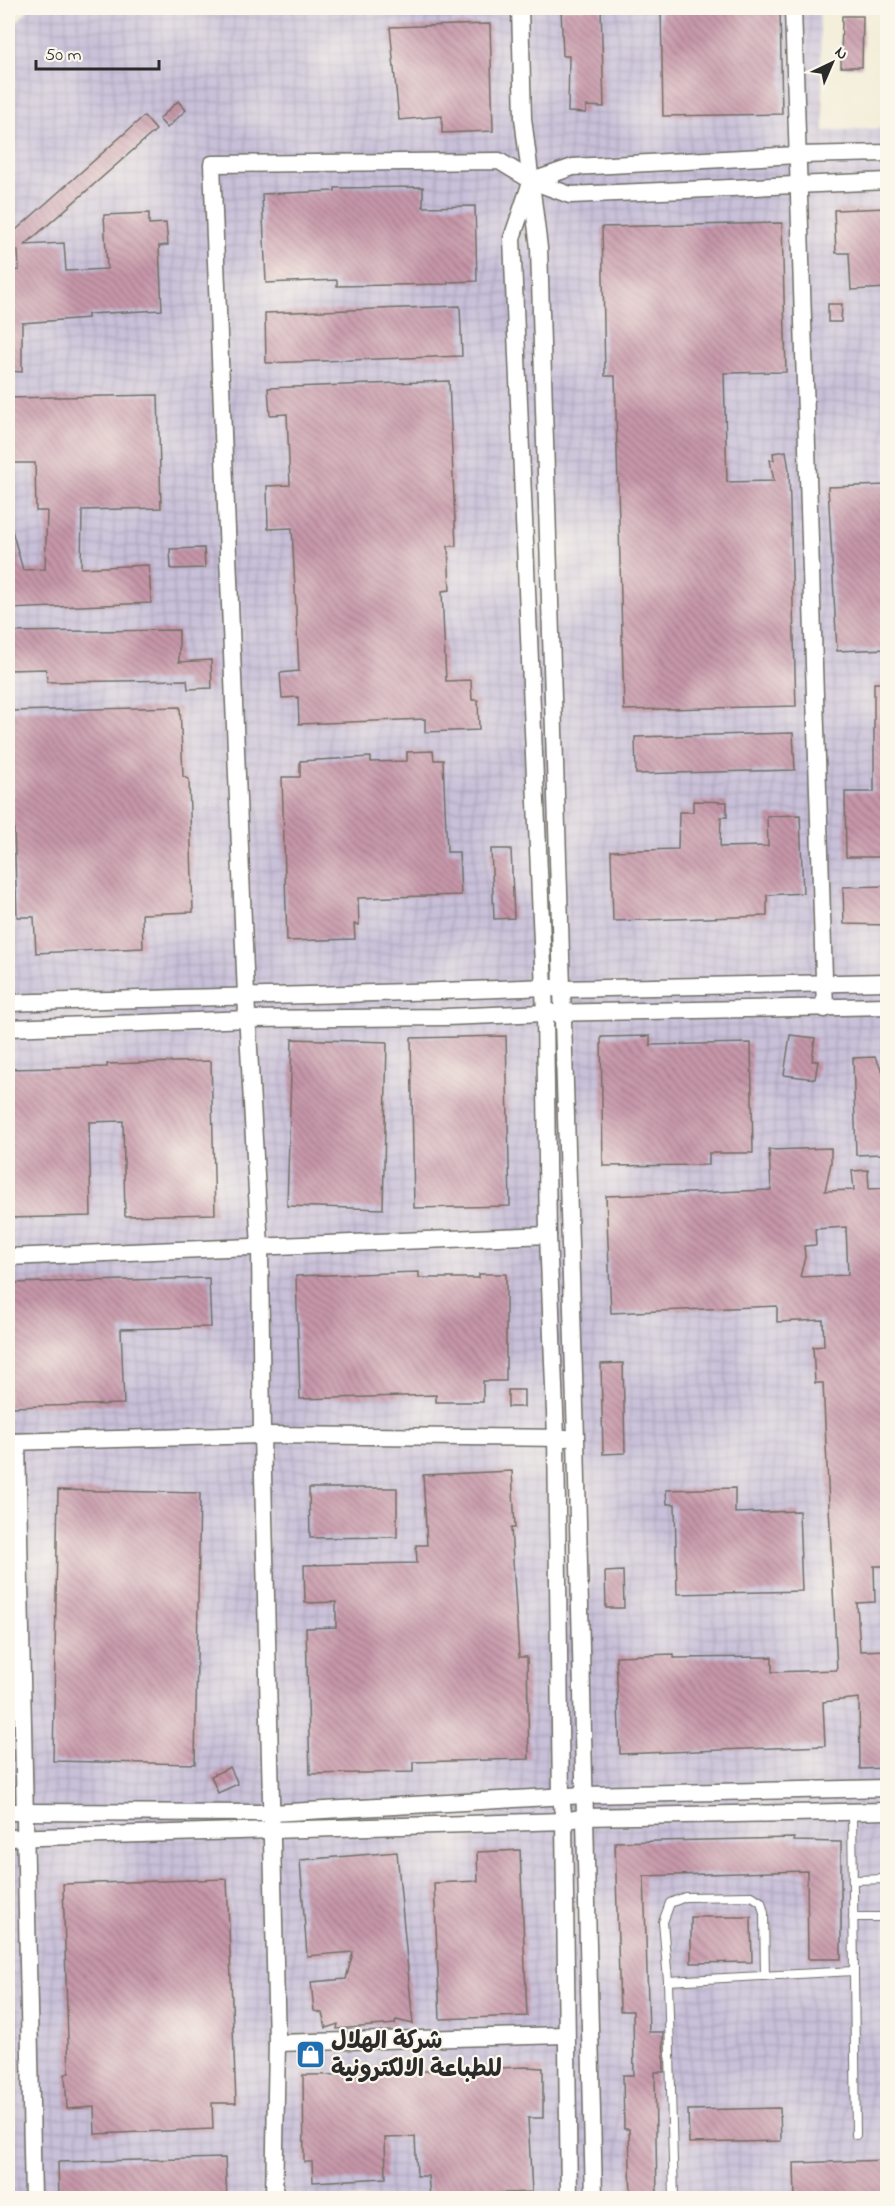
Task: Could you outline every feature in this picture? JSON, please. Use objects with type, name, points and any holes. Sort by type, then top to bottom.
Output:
[{"type":"street","points":[[520,8],[523,118],[539,249],[561,989],[554,1013],[548,1235],[556,1437],[569,2199]]},
{"type":"street","points":[[793,8],[825,1009]]},
{"type":"street","points":[[532,181],[573,167],[798,155],[888,153]]},
{"type":"street","points":[[274,2199],[277,2043],[262,1435],[260,1247],[246,995],[212,164],[499,161],[532,181],[570,195],[888,182]]},
{"type":"street","points":[[532,181],[512,238],[544,987],[554,1013],[576,1438],[594,2199]]},
{"type":"street","points":[[8,1003],[544,987],[561,989],[888,982]]},
{"type":"street","points":[[435,992],[446,1017]]},
{"type":"street","points":[[8,1028],[249,1020],[888,1006]]},
{"type":"street","points":[[8,1257],[548,1235]]},
{"type":"street","points":[[33,2199],[15,1812],[12,1442],[262,1435],[576,1438]]},
{"type":"street","points":[[16,1838],[273,1822],[585,1795],[888,1788]]},
{"type":"street","points":[[852,1789],[852,1812]]},
{"type":"street","points":[[15,1812],[252,1813],[273,1822],[564,1821],[585,1817],[888,1811]]},
{"type":"street","points":[[8,1822],[16,1838]]},
{"type":"street","points":[[277,2043],[566,2035]]},
{"type":"lane","points":[[852,1812],[856,2135]]},
{"type":"lane","points":[[853,1880],[888,1879]]},
{"type":"lane","points":[[674,2199],[668,1982],[663,1922],[664,1914],[670,1904],[685,1897],[752,1896],[761,1902],[764,1913],[765,1976]]},
{"type":"lane","points":[[853,1917],[888,1917]]},
{"type":"lane","points":[[668,1982],[854,1971]]},
{"type":"shaded area","points":[[30,8],[819,8],[824,131],[888,128],[887,2198],[8,2198],[8,32]]},
{"type":"building","points":[[561,8],[601,8],[604,107],[586,106],[586,113],[568,112],[569,56],[563,56]]},
{"type":"building","points":[[661,8],[780,8],[782,114],[663,116]]},
{"type":"building","points":[[842,16],[863,16],[862,67],[841,67]]},
{"type":"building","points":[[490,24],[493,131],[442,133],[442,116],[399,120],[390,27]]},
{"type":"building","points":[[178,101],[186,110],[167,128],[159,119]]},
{"type":"building","points":[[144,116],[156,130],[25,245],[64,243],[66,271],[107,269],[104,215],[149,213],[149,224],[166,223],[168,245],[159,246],[162,310],[88,314],[88,318],[22,323],[22,372],[8,371],[8,271],[19,270],[18,251],[8,241],[8,237]]},
{"type":"building","points":[[423,187],[423,207],[475,206],[477,281],[448,282],[448,284],[337,286],[337,280],[266,283],[262,194],[335,191],[335,188]]},
{"type":"building","points":[[888,208],[888,288],[851,290],[849,253],[836,253],[834,210]]},
{"type":"building","points":[[782,223],[786,372],[724,373],[727,482],[774,481],[770,460],[774,460],[773,453],[786,451],[789,470],[796,706],[624,710],[615,376],[605,376],[602,227]]},
{"type":"building","points":[[828,304],[842,304],[841,322],[828,322]]},
{"type":"building","points":[[460,306],[462,356],[266,363],[265,313]]},
{"type":"building","points":[[449,381],[456,546],[448,546],[450,590],[442,591],[446,681],[471,680],[472,700],[478,700],[479,730],[425,732],[425,719],[299,724],[298,697],[282,698],[280,673],[299,671],[292,528],[268,529],[267,486],[290,485],[287,414],[270,415],[268,388]]},
{"type":"building","points":[[158,395],[161,508],[82,510],[81,568],[149,565],[151,603],[8,609],[8,528],[11,527],[23,570],[45,569],[47,511],[36,511],[35,463],[8,463],[8,398]]},
{"type":"building","points":[[888,485],[888,649],[837,651],[828,487]]},
{"type":"building","points":[[204,548],[205,568],[171,569],[170,549]]},
{"type":"building","points":[[179,630],[179,662],[211,660],[212,688],[188,689],[187,680],[47,682],[46,669],[8,670],[8,632]]},
{"type":"building","points":[[874,683],[888,683],[888,857],[846,857],[845,792],[874,792]]},
{"type":"building","points":[[180,707],[183,776],[189,780],[193,912],[142,914],[143,948],[36,953],[34,917],[17,917],[10,711]]},
{"type":"building","points":[[793,733],[795,770],[636,774],[635,737]]},
{"type":"building","points":[[433,751],[434,760],[443,760],[447,852],[459,852],[461,895],[358,898],[359,925],[354,924],[355,939],[287,941],[282,777],[300,777],[300,761],[371,757],[371,762],[407,761],[407,752]]},
{"type":"building","points":[[693,801],[727,802],[727,817],[721,817],[720,847],[768,846],[767,816],[800,815],[803,893],[767,895],[767,916],[613,921],[611,851],[678,849],[679,812],[693,812]]},
{"type":"building","points":[[491,849],[511,849],[514,918],[494,919]]},
{"type":"building","points":[[888,886],[888,925],[844,924],[843,887]]},
{"type":"building","points":[[790,1035],[815,1038],[812,1061],[818,1061],[815,1079],[784,1075]]},
{"type":"building","points":[[506,1036],[510,1206],[414,1208],[411,1038]]},
{"type":"building","points":[[650,1036],[650,1045],[751,1043],[753,1153],[709,1153],[709,1165],[603,1166],[601,1037]]},
{"type":"building","points":[[292,1039],[387,1042],[383,1209],[287,1206]]},
{"type":"building","points":[[875,1057],[888,1081],[888,1093],[881,1093],[883,1154],[856,1155],[853,1058]]},
{"type":"building","points":[[211,1061],[215,1214],[125,1216],[123,1121],[89,1122],[91,1216],[8,1218],[8,1069],[107,1067],[107,1064]]},
{"type":"building","points":[[831,1148],[831,1163],[825,1191],[854,1190],[852,1171],[868,1170],[869,1189],[888,1188],[888,1566],[874,1566],[875,1602],[857,1603],[860,1651],[888,1650],[888,1768],[860,1769],[859,1698],[823,1702],[825,1746],[620,1754],[616,1656],[674,1654],[674,1658],[772,1657],[772,1672],[837,1670],[823,1383],[815,1383],[813,1347],[824,1346],[823,1320],[777,1322],[777,1306],[611,1313],[606,1196],[771,1190],[769,1150]],"holes":[[[846,1227],[848,1275],[800,1277],[805,1257],[804,1246],[816,1245],[815,1229]]]},
{"type":"building","points":[[419,1272],[419,1278],[479,1278],[479,1274],[506,1274],[506,1381],[483,1381],[483,1402],[436,1402],[436,1395],[300,1399],[296,1276]]},
{"type":"building","points":[[209,1278],[211,1327],[121,1329],[124,1404],[8,1407],[8,1283]]},
{"type":"building","points":[[623,1363],[625,1453],[603,1454],[601,1364]]},
{"type":"building","points":[[508,1390],[524,1390],[524,1407],[508,1407]]},
{"type":"building","points":[[512,1471],[515,1528],[511,1528],[519,1657],[527,1657],[529,1759],[413,1762],[413,1772],[310,1774],[306,1628],[336,1627],[336,1602],[305,1603],[304,1565],[417,1563],[416,1545],[427,1545],[423,1475]]},
{"type":"building","points":[[309,1488],[397,1488],[397,1537],[310,1538]]},
{"type":"building","points":[[735,1488],[735,1513],[799,1511],[802,1591],[677,1594],[675,1504],[667,1504],[666,1490]]},
{"type":"building","points":[[58,1490],[200,1493],[195,1764],[53,1761]]},
{"type":"building","points":[[623,1571],[624,1608],[606,1608],[605,1572]]},
{"type":"building","points":[[230,1767],[238,1784],[218,1793],[211,1776]]},
{"type":"building","points":[[794,1838],[794,1841],[841,1842],[841,1959],[808,1959],[807,1871],[644,1876],[649,2032],[663,2032],[664,2072],[655,2072],[657,2199],[631,2199],[629,2129],[624,2129],[623,2075],[634,2075],[633,2011],[620,2011],[615,1842]]},
{"type":"building","points":[[520,1850],[527,2016],[440,2019],[434,1883],[478,1881],[477,1852]]},
{"type":"building","points":[[397,1852],[413,2024],[396,2020],[395,2024],[337,2029],[338,2024],[326,2028],[322,2013],[314,2011],[311,1982],[346,1979],[353,1952],[307,1956],[300,1860]]},
{"type":"building","points":[[227,1879],[236,2103],[212,2103],[213,2129],[95,2134],[94,2107],[67,2109],[65,2074],[69,2073],[63,1884]]},
{"type":"building","points":[[691,1917],[751,1917],[752,1962],[691,1963]]},
{"type":"building","points":[[543,2068],[543,2118],[528,2118],[532,2192],[430,2196],[428,2176],[417,2176],[415,2137],[385,2138],[386,2178],[313,2182],[312,2162],[304,2162],[303,2075],[404,2074],[404,2072]]},
{"type":"building","points":[[780,2108],[781,2141],[689,2143],[688,2110]]},
{"type":"building","points":[[225,2158],[227,2199],[59,2199],[58,2162]]},
{"type":"building","points":[[888,2160],[888,2199],[795,2199],[794,2163]]},
{"type":"place","name":"شركة الهلال للطباعة الالكترونية","points":[[310,2054]]}]
